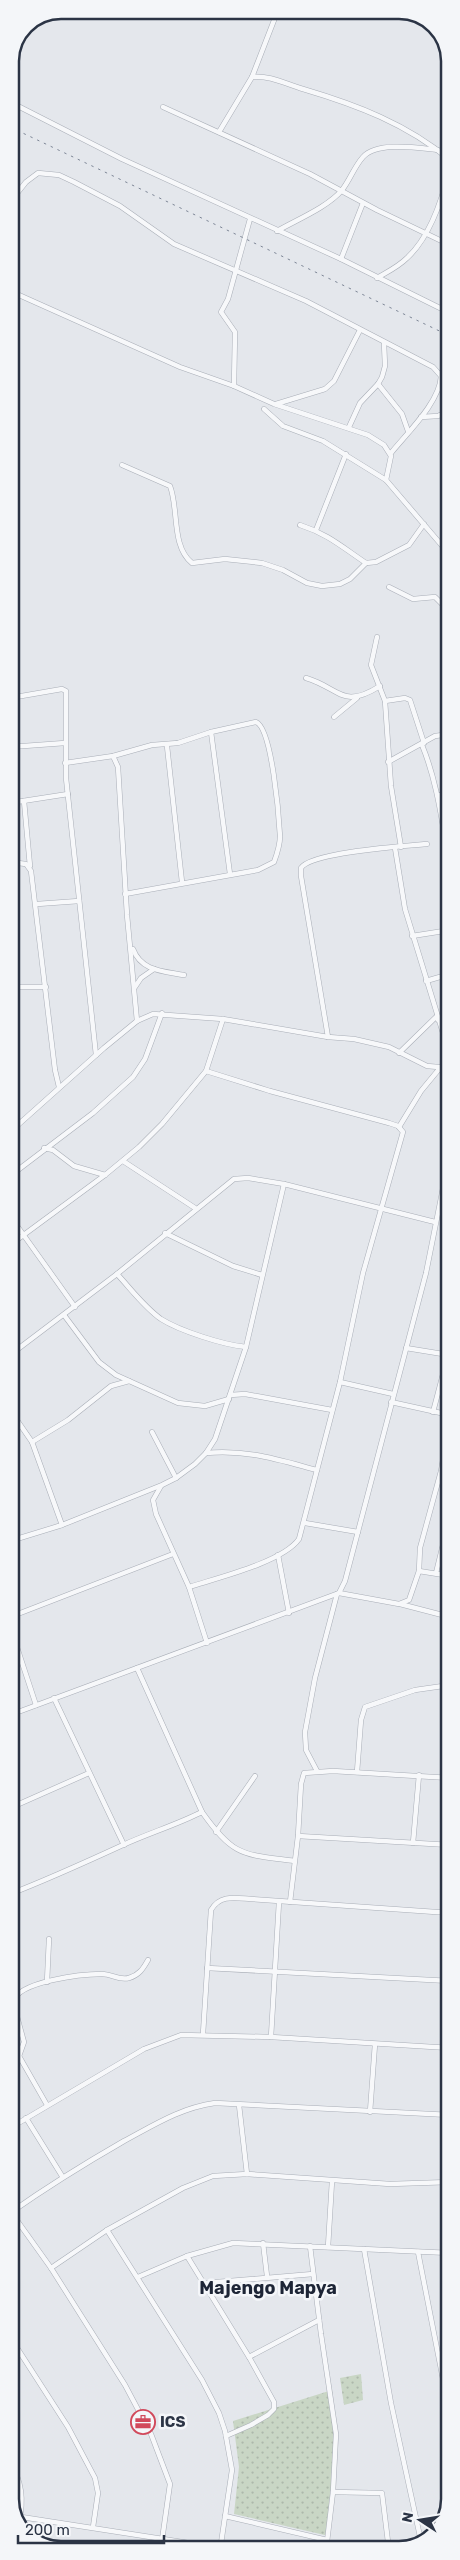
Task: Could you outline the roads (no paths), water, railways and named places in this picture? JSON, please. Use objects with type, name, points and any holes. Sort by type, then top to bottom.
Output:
[{"type":"street","points":[[219,132],[252,77],[275,19]]},
{"type":"street","points":[[252,77],[262,76],[280,81],[370,112],[409,130],[441,152]]},
{"type":"street","points":[[19,106],[250,219],[341,259],[441,309]]},
{"type":"street","points":[[163,107],[342,190],[363,203],[441,241]]},
{"type":"street","points":[[277,231],[305,216],[342,190],[357,165],[368,153],[398,147],[438,150]]},
{"type":"street","points":[[19,191],[26,182],[38,173],[59,176],[120,206],[168,240],[306,301],[433,367],[441,376],[438,390],[421,418],[391,453],[386,480]]},
{"type":"street","points":[[377,278],[408,257],[425,233],[441,196]]},
{"type":"street","points":[[341,259],[363,203]]},
{"type":"street","points":[[234,386],[235,332],[221,312],[228,299],[250,219]]},
{"type":"street","points":[[19,295],[157,358],[234,386],[274,404],[349,427],[382,443],[391,453]]},
{"type":"street","points":[[274,404],[325,389],[334,381],[360,330]]},
{"type":"street","points":[[349,427],[360,403],[378,384],[385,366],[384,342]]},
{"type":"street","points":[[378,384],[402,414],[408,431]]},
{"type":"street","points":[[264,409],[286,427],[313,436],[346,454],[386,480],[441,544]]},
{"type":"street","points":[[421,418],[441,414]]},
{"type":"street","points":[[316,530],[346,454]]},
{"type":"street","points":[[122,465],[170,486],[181,543],[185,554],[192,563],[225,559],[262,563],[283,570],[308,584],[322,586],[340,584],[350,579],[366,563],[376,562],[409,545],[424,524]]},
{"type":"street","points":[[300,525],[316,530],[344,546],[366,563]]},
{"type":"street","points":[[389,587],[413,599],[435,597],[441,603]]},
{"type":"street","points":[[377,637],[371,665],[384,701],[388,762],[401,847]]},
{"type":"street","points":[[306,678],[321,683],[336,694],[358,698]]},
{"type":"street","points":[[334,717],[358,698],[380,686]]},
{"type":"street","points":[[19,697],[65,690],[65,763],[96,1055]]},
{"type":"street","points":[[384,701],[408,698],[417,717],[439,796],[439,814],[441,820]]},
{"type":"street","points":[[65,763],[113,756],[152,745],[167,746],[211,732],[258,722],[266,736],[280,836],[274,862],[264,869],[182,882],[126,894]]},
{"type":"street","points":[[211,732],[230,874]]},
{"type":"street","points":[[388,762],[435,736],[441,735]]},
{"type":"street","points":[[19,746],[65,743]]},
{"type":"street","points":[[167,746],[182,882]]},
{"type":"street","points":[[113,756],[118,767],[126,894],[137,1020]]},
{"type":"street","points":[[19,802],[68,794]]},
{"type":"street","points":[[24,801],[30,868],[37,904],[55,1070],[59,1087]]},
{"type":"street","points":[[328,1037],[301,868],[311,860],[363,850],[427,844]]},
{"type":"street","points":[[394,848],[405,909],[441,1030]]},
{"type":"street","points":[[19,862],[30,868]]},
{"type":"street","points":[[37,904],[79,901]]},
{"type":"street","points":[[412,936],[441,931]]},
{"type":"street","points":[[130,940],[137,959],[154,969],[184,974]]},
{"type":"street","points":[[134,987],[154,969]]},
{"type":"street","points":[[426,981],[441,977]]},
{"type":"street","points":[[19,987],[46,987]]},
{"type":"street","points":[[19,1169],[93,1113],[139,1070],[162,1013]]},
{"type":"street","points":[[19,1122],[137,1020],[145,1016],[162,1013],[223,1019],[374,1043],[427,1066],[440,1068]]},
{"type":"street","points":[[399,1053],[437,1019],[441,1018]]},
{"type":"street","points":[[19,1238],[123,1161],[162,1124],[206,1070],[223,1019]]},
{"type":"street","points":[[400,1127],[421,1091],[440,1068]]},
{"type":"street","points":[[189,1588],[278,1555],[294,1546],[305,1523],[340,1382],[363,1273],[403,1132],[400,1127],[363,1115],[262,1089],[206,1070]]},
{"type":"street","points":[[44,1148],[53,1150],[74,1166],[105,1175]]},
{"type":"street","points":[[123,1161],[195,1208]]},
{"type":"street","points":[[19,1348],[117,1274],[195,1208],[234,1179],[248,1178],[284,1184],[435,1222]]},
{"type":"street","points":[[19,1538],[62,1525],[162,1485],[176,1478],[206,1453],[215,1439],[246,1347],[284,1184]]},
{"type":"street","points":[[317,1771],[306,1750],[305,1732],[315,1678],[338,1594],[345,1581],[358,1532],[426,1273],[435,1222],[441,1201]]},
{"type":"street","points":[[19,1227],[41,1262],[75,1307]]},
{"type":"street","points":[[165,1233],[233,1266],[262,1276]]},
{"type":"street","points":[[117,1274],[162,1320],[233,1346],[246,1347]]},
{"type":"street","points":[[64,1315],[99,1362],[129,1381],[171,1401],[189,1406],[205,1406],[229,1397],[245,1394],[332,1410]]},
{"type":"street","points":[[406,1348],[441,1354]]},
{"type":"street","points":[[32,1442],[68,1420],[112,1386],[129,1381]]},
{"type":"street","points":[[340,1382],[393,1394]]},
{"type":"street","points":[[433,1412],[441,1384]]},
{"type":"street","points":[[391,1402],[441,1413]]},
{"type":"street","points":[[19,1423],[32,1442],[62,1525]]},
{"type":"street","points":[[152,1432],[176,1478]]},
{"type":"street","points":[[206,1453],[224,1451],[254,1453],[317,1470]]},
{"type":"street","points":[[399,1604],[409,1600],[419,1571],[420,1548],[441,1466]]},
{"type":"street","points":[[162,1485],[154,1500],[154,1506],[189,1588],[207,1643]]},
{"type":"street","points":[[305,1523],[358,1532]]},
{"type":"street","points":[[436,1573],[441,1553]]},
{"type":"street","points":[[19,1614],[173,1554]]},
{"type":"street","points":[[278,1555],[289,1613]]},
{"type":"street","points":[[419,1571],[441,1574]]},
{"type":"street","points":[[19,1712],[338,1594],[399,1604],[441,1615]]},
{"type":"street","points":[[19,1653],[36,1705]]},
{"type":"street","points":[[137,1668],[202,1812],[216,1832],[227,1843],[246,1854],[294,1861]]},
{"type":"street","points":[[357,1772],[361,1720],[365,1707],[415,1690],[441,1686]]},
{"type":"street","points":[[54,1698],[124,1845]]},
{"type":"street","points":[[290,1902],[298,1836],[302,1776],[304,1773],[317,1771],[357,1772],[441,1777]]},
{"type":"street","points":[[19,1804],[90,1774]]},
{"type":"street","points":[[413,1843],[419,1775]]},
{"type":"street","points":[[216,1832],[255,1776]]},
{"type":"street","points":[[19,1890],[91,1861],[124,1845],[169,1828],[202,1812]]},
{"type":"street","points":[[298,1836],[441,1845]]},
{"type":"street","points":[[203,2034],[212,1910],[216,1903],[230,1898],[441,1912]]},
{"type":"street","points":[[270,2037],[279,1902]]},
{"type":"street","points":[[47,1982],[49,1939]]},
{"type":"street","points":[[19,1994],[28,1988],[47,1982],[102,1974],[118,1978],[131,1978],[141,1971],[148,1960]]},
{"type":"street","points":[[207,1968],[441,1980]]},
{"type":"street","points":[[19,2024],[24,2042],[19,2056],[47,2105]]},
{"type":"street","points":[[19,2122],[162,2040],[181,2035],[270,2037],[441,2048]]},
{"type":"street","points":[[370,2112],[375,2044]]},
{"type":"street","points":[[19,2206],[62,2176],[183,2110],[215,2103],[441,2115]]},
{"type":"street","points":[[239,2105],[247,2174]]},
{"type":"street","points":[[26,2118],[62,2176]]},
{"type":"street","points":[[51,2268],[107,2230],[200,2180],[226,2174],[390,2184],[441,2182]]},
{"type":"street","points":[[328,2247],[328,2209],[332,2180]]},
{"type":"street","points":[[19,2223],[51,2268],[125,2385],[154,2441],[170,2484],[162,2540]]},
{"type":"street","points":[[107,2230],[211,2396],[226,2436],[232,2470],[222,2541]]},
{"type":"street","points":[[138,2277],[187,2256],[232,2243],[441,2253]]},
{"type":"street","points":[[263,2243],[267,2276]]},
{"type":"street","points":[[225,2516],[327,2540],[333,2492],[336,2434],[310,2246]]},
{"type":"street","points":[[364,2249],[391,2403],[421,2535]]},
{"type":"street","points":[[418,2252],[441,2369]]},
{"type":"street","points":[[187,2256],[272,2396],[274,2409],[263,2418],[226,2436]]},
{"type":"street","points":[[205,2283],[267,2276],[313,2274]]},
{"type":"street","points":[[249,2357],[319,2320]]},
{"type":"street","points":[[19,2351],[68,2427],[92,2472],[98,2493],[93,2527]]},
{"type":"street","points":[[19,2481],[22,2488],[19,2507]]},
{"type":"street","points":[[333,2492],[382,2493],[388,2541]]},
{"type":"street","points":[[24,2520],[93,2527],[169,2541]]},
{"type":"railway","points":[[19,131],[441,332]]},
{"type":"place","name":"ICS","points":[[143,2422]]},
{"type":"district","name":"Majengo Mapya","points":[[268,2288]]}]
